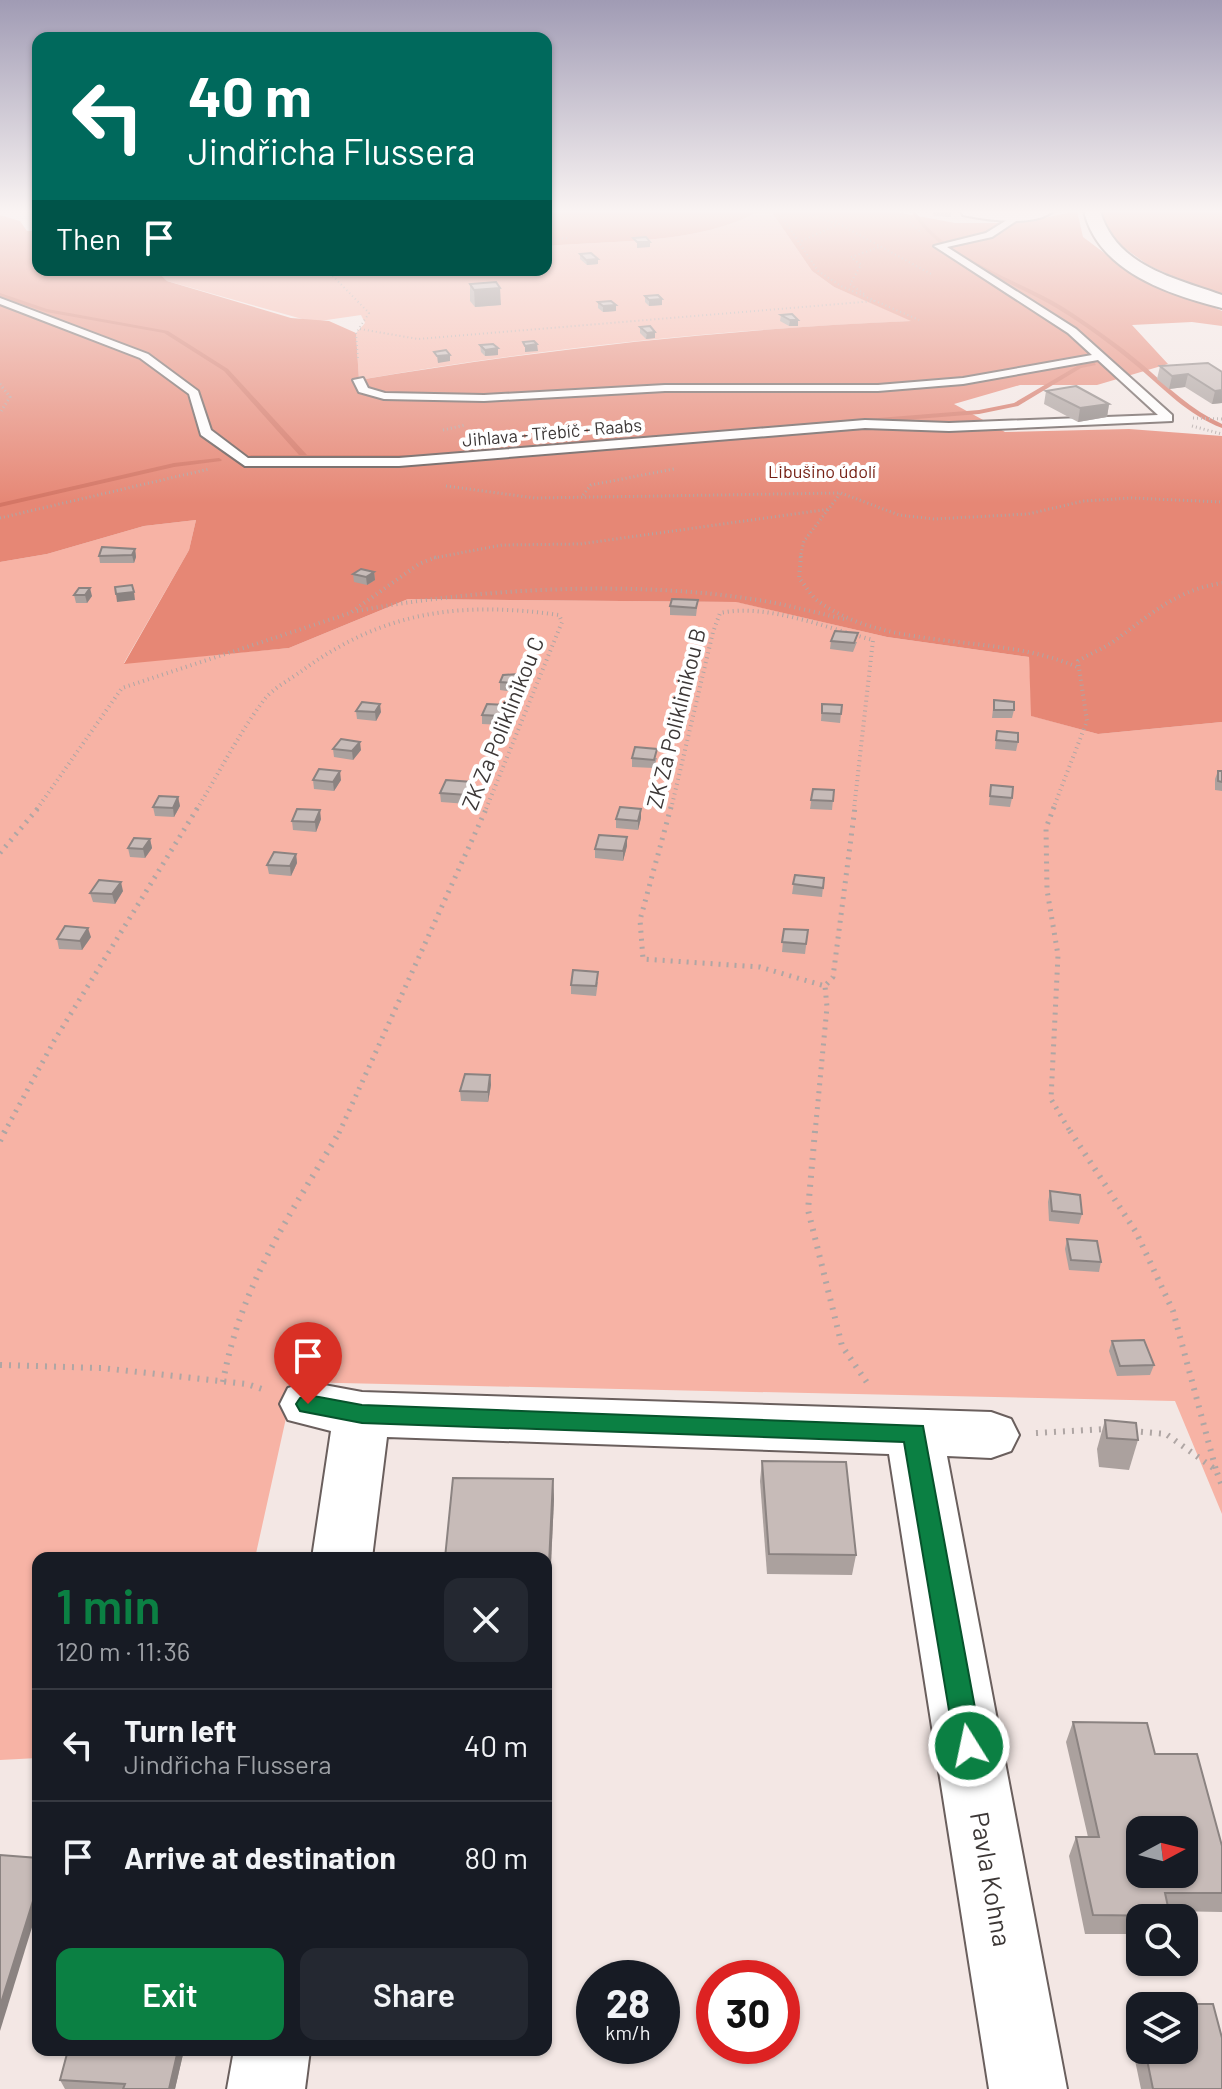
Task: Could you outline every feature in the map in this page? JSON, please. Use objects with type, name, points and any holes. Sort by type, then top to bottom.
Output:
[{"type":"street","points":[[289,1398],[362,1414],[991,1435]]},
{"type":"street","points":[[343,1552],[362,1414]]},
{"type":"street","name":"Pavla Kohna","points":[[914,1433],[1028,2089]]},
{"type":"street","points":[[266,2089],[271,2056]]},
{"type":"lane","points":[[20,308],[144,356],[194,393],[205,432],[245,462]]},
{"type":"lane","points":[[1040,308],[1072,331],[1099,357]]},
{"type":"lane","points":[[359,380],[363,390],[384,396],[484,398],[665,388],[878,388],[963,381],[1099,357]]},
{"type":"lane","name":"Jihlava - Třebíč - Raabs","points":[[245,462],[399,462],[865,424],[949,427],[1168,418],[1099,357]]},
{"type":"path","points":[[359,380],[356,333],[369,313],[365,308]]},
{"type":"path","points":[[360,329],[418,339],[785,308]]},
{"type":"path","points":[[892,308],[919,320]]},
{"type":"path","points":[[0,384],[10,397],[0,413]]},
{"type":"path","points":[[0,518],[180,473],[245,462]]},
{"type":"path","points":[[444,486],[535,498],[717,492],[841,493],[899,515],[934,519],[1028,514],[1084,501],[1132,498],[1222,502]]},
{"type":"path","points":[[841,493],[801,547],[800,579],[813,598],[848,620]]},
{"type":"path","points":[[350,613],[419,564],[446,553],[502,545],[580,544],[746,518],[830,509]]},
{"type":"path","points":[[1222,583],[1169,598],[1139,618],[1121,637],[1078,661],[1087,721],[1046,828],[1047,890],[1058,955],[1051,1099],[1088,1162],[1136,1232],[1173,1311],[1222,1486]]},
{"type":"path","points":[[0,853],[34,814],[122,688],[383,603],[429,597],[577,590],[689,593],[758,600],[889,631],[1036,651],[1078,667]]},
{"type":"path","name":"ZK Za Poliklinikou C","points":[[0,1141],[54,1041],[266,697],[337,645],[408,616],[434,612],[523,610],[559,615],[562,622],[477,831],[419,960],[385,1026],[343,1127],[259,1266],[230,1343],[223,1382]]},
{"type":"path","name":"ZK Za Poliklinikou B","points":[[825,986],[807,976],[775,970],[643,959],[640,920],[720,613],[735,610],[764,613],[873,640],[833,977],[825,986],[827,1007],[808,1210],[842,1346],[875,1396],[914,1433]]},
{"type":"path","points":[[0,1365],[102,1368],[223,1382],[289,1398]]},
{"type":"path","points":[[991,1435],[1110,1429]]},
{"type":"path","points":[[1124,1430],[1166,1434],[1216,1470]]},
{"type":"shaded area","points":[[265,308],[884,308],[913,321],[774,329],[635,342],[497,358],[359,380],[356,333],[365,323],[361,315],[313,322]]},
{"type":"shaded area","points":[[196,520],[189,550],[124,663],[289,648],[408,599],[737,602],[887,637],[1029,657],[1032,716],[1098,734],[1222,722],[1222,1514],[1175,1401],[294,1382],[256,1552],[32,1552],[32,1758],[0,1760],[0,562],[47,554],[144,526]]},
{"type":"green space","name":"Libušino údolí","points":[[0,308],[259,308],[291,318],[329,321],[356,333],[359,380],[634,342],[772,329],[911,321],[883,308],[1216,308],[1222,311],[1222,326],[1192,322],[1132,325],[1168,364],[1097,385],[1020,385],[954,404],[1005,432],[1129,429],[1222,436],[1222,722],[1098,734],[1031,716],[1029,657],[887,637],[736,602],[408,599],[289,648],[124,664],[189,550],[196,520],[144,526],[47,554],[0,562]]},
{"type":"building","points":[[792,314],[798,320],[781,315]]},
{"type":"building","points":[[650,326],[655,332],[647,333],[640,327]]},
{"type":"building","points":[[534,341],[537,344],[525,346],[523,342]]},
{"type":"building","points":[[493,344],[498,348],[485,350],[480,345]]},
{"type":"building","points":[[446,350],[450,355],[437,356],[434,352]]},
{"type":"building","points":[[1208,363],[1222,372],[1222,390],[1215,391],[1188,374],[1172,376],[1160,366]]},
{"type":"building","points":[[1076,386],[1109,404],[1080,408],[1046,391]]},
{"type":"building","points":[[102,547],[135,549],[132,555],[99,556]]},
{"type":"building","points":[[361,569],[374,572],[366,577],[353,574]]},
{"type":"building","points":[[132,585],[134,592],[116,594],[115,587]]},
{"type":"building","points":[[79,588],[90,588],[85,595],[74,595]]},
{"type":"building","points":[[672,599],[698,600],[696,608],[670,606]]},
{"type":"building","points":[[835,631],[858,633],[854,643],[831,641]]},
{"type":"building","points":[[518,674],[514,683],[500,682],[503,675]]},
{"type":"building","points":[[994,700],[1014,702],[1014,710],[994,710]]},
{"type":"building","points":[[362,702],[380,704],[375,712],[356,711]]},
{"type":"building","points":[[487,704],[506,705],[501,716],[482,715]]},
{"type":"building","points":[[822,704],[842,705],[841,714],[822,713]]},
{"type":"building","points":[[997,731],[1018,733],[1018,742],[996,740]]},
{"type":"building","points":[[341,739],[360,742],[352,751],[333,749]]},
{"type":"building","points":[[635,747],[657,749],[654,760],[632,758]]},
{"type":"building","points":[[319,769],[340,771],[333,782],[313,780]]},
{"type":"building","points":[[1218,771],[1222,771],[1222,782],[1218,781]]},
{"type":"building","points":[[446,780],[472,782],[467,795],[440,793]]},
{"type":"building","points":[[991,785],[1013,787],[1012,798],[990,796]]},
{"type":"building","points":[[813,789],[834,790],[833,801],[811,800]]},
{"type":"building","points":[[159,796],[178,797],[173,808],[153,807]]},
{"type":"building","points":[[620,807],[641,809],[638,821],[616,819]]},
{"type":"building","points":[[297,809],[320,810],[315,822],[292,821]]},
{"type":"building","points":[[599,835],[627,837],[623,851],[595,849]]},
{"type":"building","points":[[134,838],[150,839],[143,849],[128,848]]},
{"type":"building","points":[[274,852],[296,854],[290,866],[267,865]]},
{"type":"building","points":[[795,875],[824,878],[823,888],[793,884]]},
{"type":"building","points":[[99,880],[121,882],[112,894],[90,893]]},
{"type":"building","points":[[65,926],[88,928],[80,941],[57,939]]},
{"type":"building","points":[[784,929],[808,930],[806,944],[782,942]]},
{"type":"building","points":[[573,970],[598,972],[596,986],[571,985]]},
{"type":"building","points":[[465,1074],[490,1075],[488,1092],[460,1091]]},
{"type":"building","points":[[1050,1191],[1080,1195],[1082,1214],[1052,1211]]},
{"type":"building","points":[[1067,1239],[1097,1241],[1101,1262],[1071,1260]]},
{"type":"building","points":[[1144,1340],[1154,1365],[1120,1366],[1112,1341]]},
{"type":"building","points":[[1105,1420],[1136,1423],[1138,1440],[1107,1438]]},
{"type":"building","points":[[762,1461],[846,1462],[856,1555],[769,1554]]},
{"type":"building","points":[[453,1478],[553,1479],[550,1552],[446,1552]]},
{"type":"building","points":[[1073,1722],[1147,1723],[1155,1754],[1197,1754],[1222,1846],[1222,1893],[1165,1893],[1167,1904],[1126,1904],[1126,1915],[1093,1915],[1076,1837],[1099,1837]]},
{"type":"building","points":[[0,1855],[32,1858],[32,1904],[0,2006]]},
{"type":"building","points":[[1198,2004],[1213,2004],[1222,2038],[1222,2089],[1153,2089],[1148,2064],[1198,2064]]},
{"type":"building","points":[[66,2056],[177,2056],[169,2089],[123,2089],[125,2084],[60,2080]]},
{"type":"waterway","points":[[41,308],[166,332],[226,370],[304,456]]},
{"type":"waterway","points":[[1060,308],[1129,357],[1188,407],[1222,426]]},
{"type":"waterway","points":[[613,441],[979,412],[1016,405],[1079,367],[1094,364]]},
{"type":"waterway","points":[[251,457],[423,457]]},
{"type":"waterway","points":[[0,505],[174,465],[219,460]]},
{"type":"route","points":[[308,1404],[362,1414],[914,1433],[969,1746]]}]
